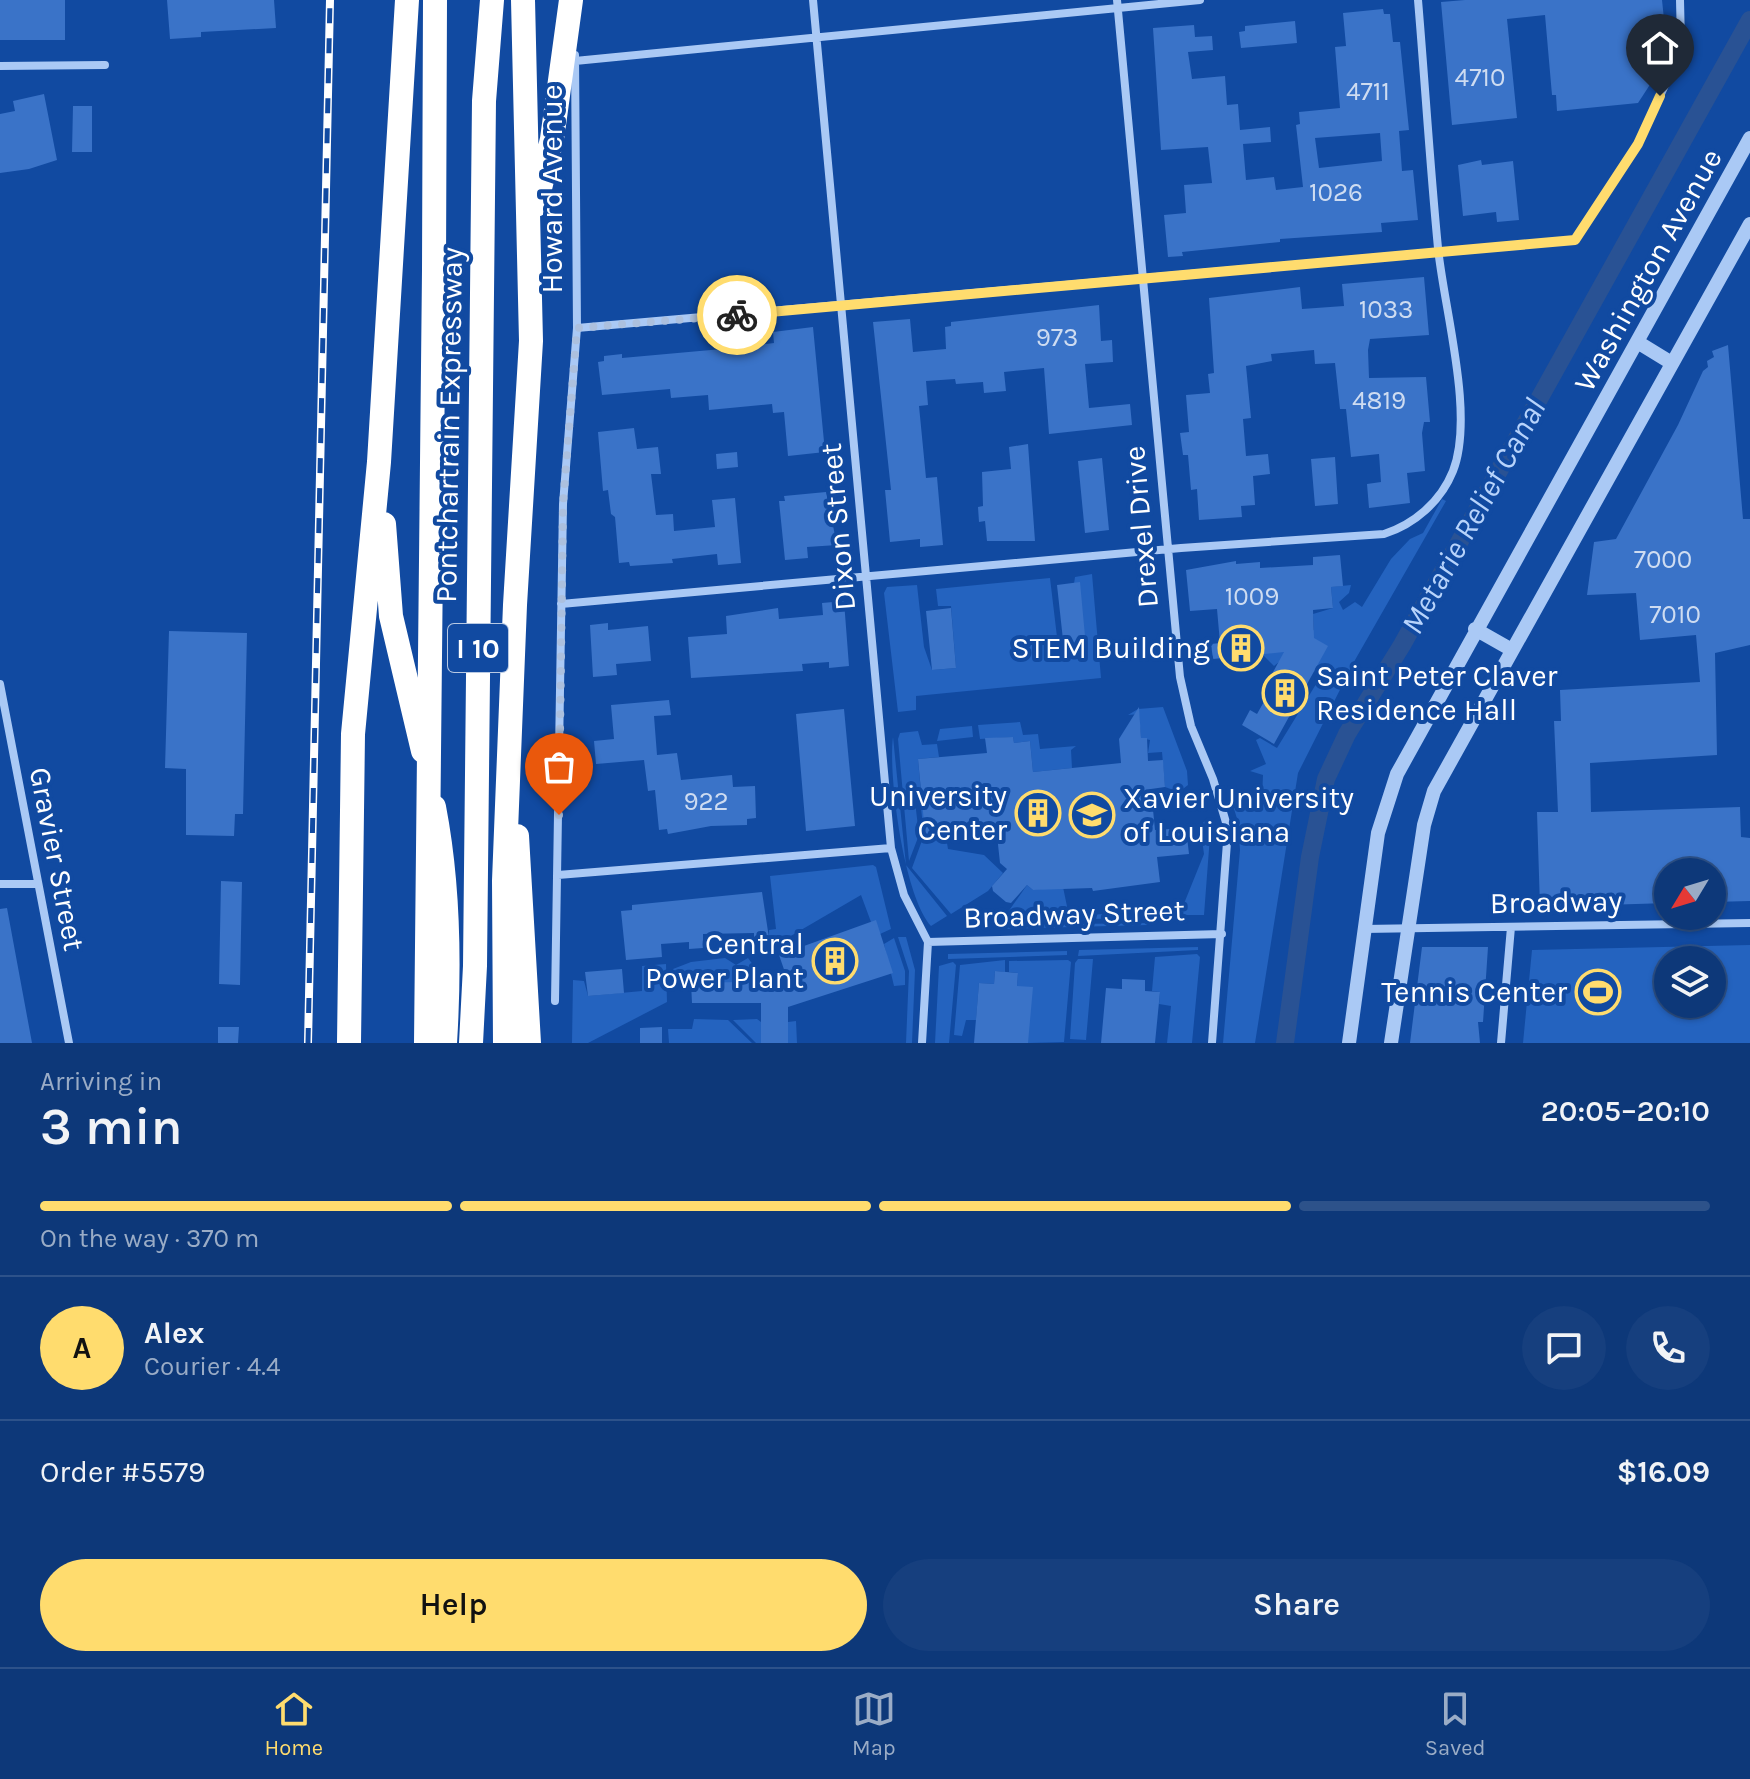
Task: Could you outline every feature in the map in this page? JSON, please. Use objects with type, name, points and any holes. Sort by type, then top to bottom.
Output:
[{"type":"highway","points":[[349,1043],[353,734],[379,462],[407,0]]},
{"type":"highway","name":"Pontchartrain Expressway","points":[[426,1043],[435,0]]},
{"type":"highway","name":"Pontchartrain Expressway","points":[[471,1043],[475,966],[484,101],[492,0]]},
{"type":"highway","points":[[505,1043],[504,881],[515,605],[531,341],[523,0]]},
{"type":"highway","points":[[529,239],[552,139],[572,0]]},
{"type":"highway","points":[[379,462],[391,616],[415,707],[446,866],[449,979],[445,1043]]},
{"type":"highway","points":[[509,778],[522,867],[529,1043]]},
{"type":"street","name":"Howard Avenue","points":[[555,1001],[563,504],[577,328],[572,0]]},
{"type":"street","name":"Dixon Street","points":[[813,0],[891,848],[914,919],[928,942]]},
{"type":"street","points":[[575,61],[817,38],[1117,4],[1200,0]]},
{"type":"street","points":[[561,604],[1166,549],[1384,534],[1401,529],[1430,507],[1453,471],[1461,411],[1438,250],[1418,0]]},
{"type":"street","points":[[577,328],[1143,279],[1553,239],[1575,240],[1638,144],[1681,43],[1680,0]]},
{"type":"street","name":"Drexel Drive","points":[[1117,4],[1166,549],[1185,705],[1228,829],[1212,1043]]},
{"type":"street","points":[[0,66],[105,65]]},
{"type":"street","name":"Washington Avenue","points":[[1349,1043],[1362,929],[1385,803],[1475,629],[1639,343],[1750,138]]},
{"type":"street","points":[[1391,1043],[1424,825],[1434,791],[1670,362],[1750,224]]},
{"type":"street","points":[[1639,343],[1670,362]]},
{"type":"street","points":[[1475,629],[1512,650]]},
{"type":"street","name":"Gravier Street","points":[[0,684],[69,1043]]},
{"type":"street","points":[[558,875],[891,848]]},
{"type":"street","points":[[0,884],[37,884]]},
{"type":"street","name":"Broadway","points":[[1362,929],[1750,923]]},
{"type":"street","points":[[1501,1043],[1511,927]]},
{"type":"street","name":"Broadway Street","points":[[928,942],[1222,934]]},
{"type":"street","points":[[922,1043],[928,942]]},
{"type":"shaded area","points":[[1442,499],[1446,501],[1355,660],[1298,773],[1255,1043],[1223,1043],[1240,850],[1238,822],[1232,802],[1253,796],[1262,798],[1263,775],[1250,771],[1266,764],[1256,740],[1260,738],[1277,748],[1321,676],[1314,671],[1279,662],[1274,666],[1261,653],[1314,630],[1313,614],[1333,608],[1331,587],[1351,585],[1349,593],[1339,602],[1343,610],[1355,602],[1362,607],[1391,559],[1410,539],[1423,533]]},
{"type":"shaded area","points":[[1092,574],[1101,678],[916,696],[916,710],[898,712],[884,593],[887,587],[917,585],[924,647],[932,670],[956,668],[951,606],[938,606],[936,589],[1050,578],[1057,637],[1063,639],[1064,649],[1075,577]]},
{"type":"shaded area","points":[[1163,707],[1187,771],[1188,785],[1179,792],[1165,787],[1162,752],[1148,753],[1150,740],[1141,738],[1139,714],[1128,715],[1138,709]]},
{"type":"shaded area","points":[[1020,722],[1023,735],[1038,734],[1040,749],[1076,746],[1071,750],[1072,768],[1033,772],[1030,741],[1014,743],[1013,737],[980,739],[978,725]]},
{"type":"shaded area","points":[[972,726],[973,737],[937,741],[940,729]]},
{"type":"shaded area","points":[[918,731],[922,745],[937,744],[939,757],[918,759],[921,793],[914,793],[919,835],[909,861],[898,739],[900,733]]},
{"type":"shaded area","points":[[893,737],[906,863],[893,779]]},
{"type":"shaded area","points":[[920,799],[945,831],[948,849],[984,855],[1003,873],[988,891],[951,914],[912,868],[924,835]]},
{"type":"shaded area","points":[[1206,820],[1210,836],[1204,915],[1184,915],[1181,911],[1204,854],[1200,826]]},
{"type":"shaded area","points":[[873,865],[891,929],[880,934],[871,922],[861,895],[789,937],[786,935],[756,950],[754,940],[769,938],[769,930],[776,929],[770,876]]},
{"type":"shaded area","points":[[906,865],[947,916],[931,926],[921,911]]},
{"type":"shaded area","points":[[1027,885],[1033,890],[1063,887],[1069,916],[1123,913],[1123,918],[1001,922]]},
{"type":"shaded area","points":[[1153,923],[1147,925],[1001,929],[1002,925]]},
{"type":"shaded area","points":[[898,937],[906,937],[915,970],[912,1043],[906,1043],[909,971]]},
{"type":"shaded area","points":[[894,938],[905,971],[905,985],[894,986],[884,944]]},
{"type":"shaded area","name":"Tennis Center","points":[[1750,945],[1750,1043],[1523,1043],[1532,950],[1654,947],[1654,1018],[1726,1018],[1726,946],[1706,946]]},
{"type":"shaded area","points":[[1198,947],[1198,950],[1078,956],[1079,950]]},
{"type":"shaded area","points":[[1067,951],[1067,955],[948,959],[948,954]]},
{"type":"shaded area","points":[[1197,954],[1200,957],[1192,1043],[1167,1043],[1171,1006],[1159,1004],[1160,992],[1152,991],[1155,957]]},
{"type":"shaded area","points":[[725,958],[736,965],[748,958],[765,981],[674,987],[673,969],[691,962]]},
{"type":"shaded area","points":[[1078,959],[1093,959],[1086,1040],[1070,1039],[1075,963]]},
{"type":"shaded area","points":[[1005,960],[1005,972],[995,971],[994,984],[979,983],[976,1020],[966,1020],[962,1036],[954,1035],[960,965]]},
{"type":"shaded area","points":[[1009,961],[1071,962],[1064,1042],[1028,1043],[1017,986],[1018,973],[1009,972]]},
{"type":"shaded area","points":[[953,962],[956,965],[949,1043],[935,1043],[939,966]]},
{"type":"shaded area","points":[[666,964],[667,1002],[588,1043],[572,1043],[573,980],[584,981],[588,996],[642,991],[642,966]]},
{"type":"shaded area","points":[[694,1019],[728,1020],[752,1043],[669,1043],[668,1029],[692,1029]]},
{"type":"shaded area","points":[[757,1019],[761,1022],[761,1042],[788,1022],[796,1021],[797,1043],[756,1043],[733,1020]]},
{"type":"building","points":[[0,0],[65,0],[65,40],[0,40]]},
{"type":"building","points":[[167,0],[274,0],[276,28],[201,32],[201,37],[170,39]]},
{"type":"building","points":[[1662,0],[1668,57],[1638,103],[1557,111],[1556,95],[1552,95],[1545,15],[1507,19],[1517,118],[1452,125],[1441,2]]},
{"type":"building","points":[[1383,9],[1384,14],[1390,14],[1393,42],[1400,42],[1409,130],[1399,131],[1402,171],[1413,170],[1418,220],[1381,223],[1382,232],[1280,239],[1280,242],[1182,252],[1183,256],[1168,257],[1164,215],[1186,213],[1184,185],[1212,183],[1208,147],[1161,150],[1153,28],[1194,25],[1195,37],[1212,36],[1213,50],[1188,52],[1192,79],[1225,76],[1227,105],[1238,104],[1240,130],[1270,127],[1271,142],[1243,144],[1246,180],[1274,177],[1276,190],[1303,187],[1296,125],[1300,124],[1299,112],[1340,108],[1335,47],[1346,46],[1343,13]],"holes":[[[1380,133],[1382,161],[1319,168],[1315,138]]]},
{"type":"building","points":[[1295,21],[1297,43],[1241,48],[1239,32],[1245,31],[1245,26]]},
{"type":"building","points":[[44,94],[57,160],[29,169],[0,173],[0,114],[15,111],[13,101]]},
{"type":"building","points":[[73,106],[92,106],[92,152],[72,152]]},
{"type":"building","points":[[1481,160],[1482,165],[1513,161],[1519,220],[1497,222],[1496,212],[1463,216],[1458,165]]},
{"type":"building","points":[[1424,277],[1429,335],[1370,339],[1368,350],[1369,378],[1426,377],[1430,422],[1424,422],[1422,433],[1425,471],[1407,473],[1410,503],[1369,508],[1367,484],[1381,482],[1379,454],[1351,457],[1346,409],[1340,409],[1335,363],[1315,364],[1314,350],[1271,354],[1272,361],[1246,366],[1251,418],[1243,419],[1246,456],[1268,454],[1270,474],[1253,476],[1255,505],[1241,506],[1242,517],[1199,520],[1197,489],[1191,490],[1188,455],[1183,455],[1180,433],[1189,432],[1186,395],[1210,393],[1208,374],[1214,373],[1209,298],[1300,287],[1302,309],[1344,306],[1342,284]]},
{"type":"building","points":[[1099,305],[1101,341],[1112,340],[1113,362],[1085,364],[1089,408],[1130,404],[1132,425],[1049,434],[1044,368],[1004,372],[1006,391],[984,393],[983,382],[956,384],[955,379],[926,381],[928,405],[919,406],[926,478],[937,477],[943,545],[920,547],[920,539],[890,542],[885,490],[891,490],[873,322],[910,319],[913,352],[946,349],[945,327],[951,326],[951,322]]},
{"type":"building","points":[[813,327],[825,452],[788,456],[784,412],[773,413],[772,404],[709,410],[708,395],[671,398],[670,389],[602,395],[598,362],[604,361],[604,356],[622,354],[622,358],[774,343],[773,332]]},
{"type":"building","points":[[1728,345],[1743,519],[1750,519],[1750,645],[1715,653],[1717,755],[1590,763],[1591,812],[1740,807],[1741,837],[1750,838],[1750,901],[1726,902],[1726,858],[1654,858],[1654,903],[1540,907],[1537,812],[1558,812],[1554,721],[1561,721],[1560,690],[1700,682],[1696,635],[1640,640],[1636,593],[1587,595],[1594,542],[1616,539],[1678,425],[1703,371],[1708,367],[1707,361],[1714,357],[1712,351]]},
{"type":"building","points":[[634,428],[637,449],[658,447],[661,474],[651,474],[656,515],[673,514],[674,531],[715,527],[712,500],[735,498],[741,563],[718,565],[717,554],[672,559],[673,563],[630,566],[629,562],[619,563],[615,517],[611,514],[608,490],[603,491],[598,432]]},
{"type":"building","points":[[1028,444],[1035,541],[987,541],[985,521],[979,522],[978,507],[983,506],[982,472],[1011,469],[1009,447]]},
{"type":"building","points":[[737,452],[738,467],[717,469],[716,454]]},
{"type":"building","points":[[1335,457],[1338,504],[1315,506],[1311,459]]},
{"type":"building","points":[[1102,458],[1109,530],[1085,533],[1078,461]]},
{"type":"building","points":[[826,492],[837,545],[807,547],[808,558],[785,560],[779,501],[785,501],[784,496]]},
{"type":"building","points":[[1340,555],[1343,586],[1331,587],[1333,608],[1313,610],[1314,638],[1328,646],[1274,744],[1242,725],[1250,710],[1257,714],[1278,677],[1272,674],[1284,652],[1213,659],[1211,644],[1220,643],[1217,609],[1190,611],[1186,570],[1236,561],[1236,564],[1260,562],[1260,568],[1313,565],[1313,557]]},
{"type":"building","points":[[1080,582],[1086,647],[1064,649],[1057,585]]},
{"type":"building","points":[[844,601],[849,666],[829,668],[829,662],[802,664],[803,671],[691,678],[688,637],[727,634],[726,616],[778,608],[779,619],[823,615],[822,603]]},
{"type":"building","points":[[951,608],[956,668],[932,670],[926,611]]},
{"type":"building","points":[[608,623],[608,630],[648,626],[651,661],[616,664],[617,675],[593,677],[590,625]]},
{"type":"building","points":[[169,631],[247,633],[243,814],[235,814],[234,836],[186,835],[186,769],[165,768]]},
{"type":"building","points":[[669,700],[671,715],[654,716],[657,755],[677,753],[681,780],[732,775],[733,787],[755,786],[756,818],[747,819],[747,825],[711,826],[668,834],[667,829],[659,830],[655,790],[648,791],[644,760],[596,764],[594,741],[614,739],[611,705]]},
{"type":"building","name":"University Center","points":[[1139,707],[1141,738],[1147,738],[1148,761],[1163,760],[1165,787],[1151,789],[1155,830],[1186,828],[1189,854],[1157,857],[1160,882],[1093,891],[1092,888],[1033,890],[1027,885],[1011,903],[1006,902],[993,891],[992,886],[1007,869],[1000,863],[996,826],[925,833],[918,759],[987,753],[985,738],[1013,737],[1014,743],[1030,741],[1033,772],[1121,763],[1119,739]]},
{"type":"building","points":[[844,709],[855,826],[806,831],[796,714]]},
{"type":"building","points":[[221,881],[242,882],[240,985],[219,984]]},
{"type":"building","points":[[762,892],[769,938],[754,939],[754,933],[703,934],[703,948],[689,949],[689,942],[661,944],[662,957],[626,960],[621,911],[632,910],[632,905]]},
{"type":"building","points":[[7,908],[32,1043],[0,1043],[0,909]]},
{"type":"building","name":"Central Power Plant","points":[[876,920],[893,973],[788,1007],[788,1043],[761,1043],[761,1003],[692,1003],[691,983],[788,981],[779,955]]},
{"type":"building","points":[[1422,947],[1488,947],[1483,1022],[1478,1022],[1480,1043],[1410,1043]]},
{"type":"building","points":[[622,969],[624,993],[588,996],[585,972]]},
{"type":"building","points":[[995,971],[1018,973],[1017,986],[1033,987],[1028,1043],[974,1043],[979,983],[994,984]]},
{"type":"building","points":[[1122,979],[1145,980],[1145,991],[1160,992],[1155,1043],[1101,1043],[1106,988],[1122,989]]},
{"type":"building","points":[[218,1027],[239,1027],[238,1043],[218,1043]]},
{"type":"building","points":[[662,1027],[662,1043],[640,1043],[640,1028]]},
{"type":"waterway","name":"Metarie Relief Canal","points":[[1285,1043],[1310,857],[1326,779],[1347,734],[1402,645],[1750,20]]},
{"type":"railway","points":[[308,1043],[330,0]]},
{"type":"way so far","points":[[559,815],[563,504],[577,328],[737,315]]},
{"type":"place","name":"STEM Building","points":[[1241,648]]},
{"type":"place","name":"Saint Peter Claver Residence Hall","points":[[1285,693]]},
{"type":"place","name":"University Center","points":[[1038,813]]},
{"type":"place","name":"Xavier University of Louisiana","points":[[1092,815]]},
{"type":"place","name":"Central Power Plant","points":[[835,961]]},
{"type":"place","name":"Tennis Center","points":[[1598,992]]},
{"type":"route","points":[[737,315],[1553,239],[1575,240],[1638,144],[1660,96]]}]
